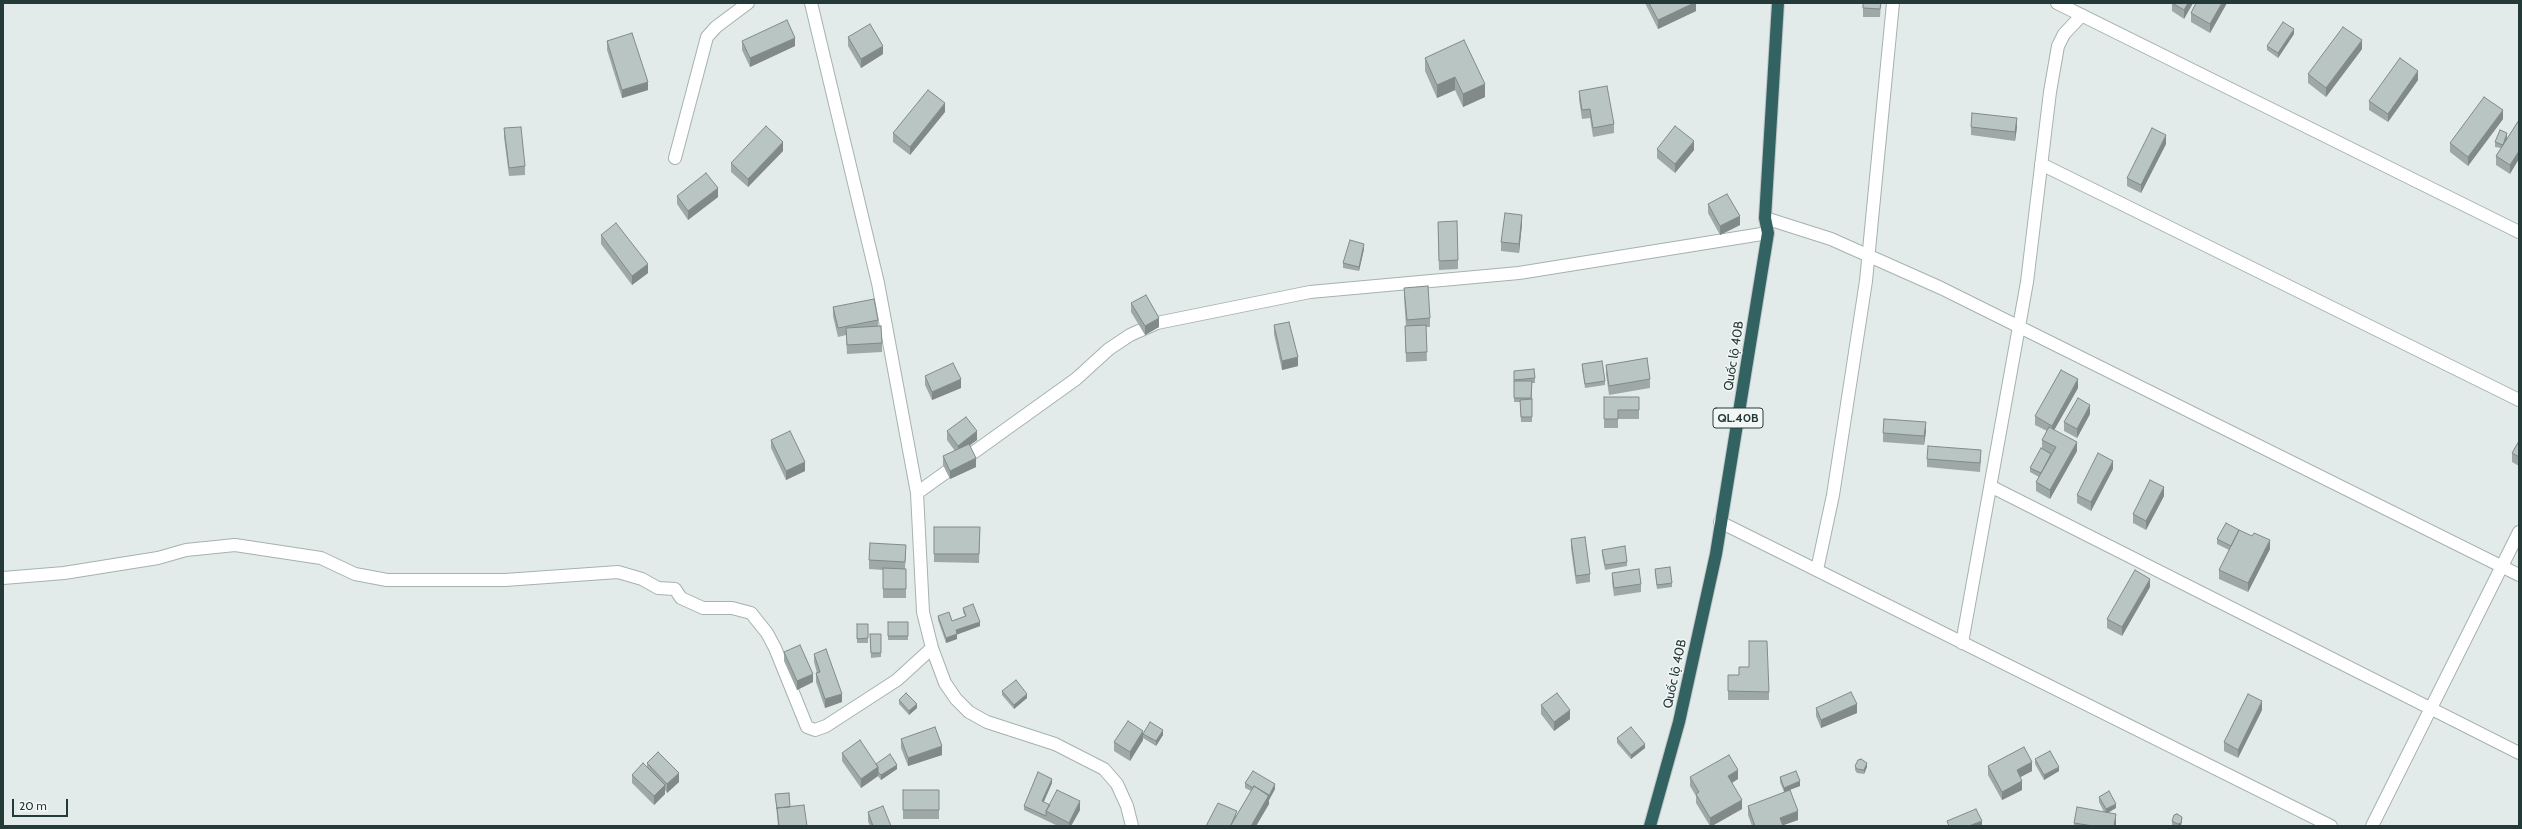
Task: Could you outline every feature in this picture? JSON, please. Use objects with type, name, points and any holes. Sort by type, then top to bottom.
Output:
[{"type":"highway","name":"Quốc lộ 40B","points":[[1650,826],[1679,722],[1716,554],[1768,233],[1765,218],[1778,3]]},
{"type":"street","points":[[675,158],[708,37],[716,27],[748,3]]},
{"type":"street","points":[[812,3],[878,283],[917,493],[923,612],[932,648],[945,683],[956,699],[969,712],[987,722],[1055,744],[1104,769],[1117,784],[1127,806],[1132,826]]},
{"type":"street","points":[[1817,570],[1833,495],[1868,256],[1893,3]]},
{"type":"street","points":[[2057,3],[2519,232]]},
{"type":"street","points":[[1962,642],[1992,487],[2018,326],[2027,282],[2041,164],[2058,46],[2064,34],[2082,15]]},
{"type":"street","points":[[2041,164],[2519,400]]},
{"type":"street","points":[[1765,218],[1831,239],[2018,326],[2519,575]]},
{"type":"street","points":[[917,493],[1076,379],[1109,349],[1130,335],[1157,323],[1310,292],[1519,273],[1768,233]]},
{"type":"street","points":[[1992,487],[2519,753]]},
{"type":"street","points":[[1720,522],[2331,826]]},
{"type":"street","points":[[2372,826],[2519,532]]},
{"type":"street","points":[[3,578],[64,573],[158,558],[186,550],[235,545],[320,558],[355,574],[387,580],[505,580],[618,572],[642,578],[658,588],[675,588],[681,598],[703,608],[732,608],[751,613],[763,626],[775,648],[807,727],[815,730],[826,726],[897,680],[932,648]]},
{"type":"building","points":[[1649,3],[1694,3],[1658,20]]},
{"type":"building","points":[[1863,3],[1881,3],[1880,9],[1863,8]]},
{"type":"building","points":[[2172,3],[2188,3],[2184,10]]},
{"type":"building","points":[[2196,3],[2222,3],[2210,24],[2191,13]]},
{"type":"building","points":[[787,20],[795,38],[750,58],[742,41]]},
{"type":"building","points":[[2283,22],[2294,29],[2278,53],[2267,46]]},
{"type":"building","points":[[870,24],[883,46],[861,59],[848,37]]},
{"type":"building","points":[[2343,27],[2362,40],[2326,88],[2308,74]]},
{"type":"building","points":[[632,33],[648,82],[622,90],[607,41]]},
{"type":"building","points":[[1464,40],[1485,84],[1463,94],[1455,77],[1437,85],[1425,58]]},
{"type":"building","points":[[2400,58],[2418,71],[2388,114],[2369,101]]},
{"type":"building","points":[[1607,86],[1614,124],[1593,128],[1590,109],[1582,110],[1579,91]]},
{"type":"building","points":[[928,90],[945,103],[910,147],[893,133]]},
{"type":"building","points":[[2484,97],[2503,110],[2468,157],[2450,143]]},
{"type":"building","points":[[1972,113],[2017,118],[2015,132],[1971,127]]},
{"type":"building","points":[[2519,120],[2519,151],[2510,165],[2496,156]]},
{"type":"building","points":[[766,126],[783,142],[748,179],[731,163]]},
{"type":"building","points":[[1675,126],[1694,141],[1675,164],[1657,149]]},
{"type":"building","points":[[521,127],[525,166],[509,168],[504,128]]},
{"type":"building","points":[[2152,128],[2166,135],[2141,185],[2127,178]]},
{"type":"building","points":[[2500,130],[2507,133],[2503,145],[2495,142]]},
{"type":"building","points":[[706,173],[718,188],[688,211],[677,196]]},
{"type":"building","points":[[1727,194],[1740,216],[1720,226],[1708,204]]},
{"type":"building","points":[[1505,213],[1522,215],[1519,244],[1501,242]]},
{"type":"building","points":[[1457,221],[1458,260],[1439,261],[1438,222]]},
{"type":"building","points":[[616,223],[648,264],[632,276],[601,235]]},
{"type":"building","points":[[1350,240],[1364,244],[1359,267],[1343,263]]},
{"type":"building","points":[[1428,286],[1430,318],[1407,320],[1404,288]]},
{"type":"building","points":[[1146,295],[1159,318],[1145,326],[1131,303]]},
{"type":"building","points":[[874,299],[878,320],[838,328],[833,307]]},
{"type":"building","points":[[1289,322],[1298,357],[1282,361],[1274,325]]},
{"type":"building","points":[[1426,325],[1427,352],[1406,353],[1405,326]]},
{"type":"building","points":[[881,326],[882,343],[847,345],[846,328]]},
{"type":"building","points":[[1647,358],[1650,379],[1609,386],[1606,365]]},
{"type":"building","points":[[1602,361],[1605,381],[1585,384],[1582,364]]},
{"type":"building","points":[[953,363],[961,379],[932,392],[925,376]]},
{"type":"building","points":[[1534,369],[1535,378],[1514,380],[1514,371]]},
{"type":"building","points":[[2061,370],[2078,379],[2052,426],[2035,416]]},
{"type":"building","points":[[1514,381],[1532,381],[1531,398],[1514,398]]},
{"type":"building","points":[[1604,397],[1639,397],[1639,410],[1618,410],[1618,419],[1604,419]]},
{"type":"building","points":[[2078,398],[2090,405],[2077,429],[2064,422]]},
{"type":"building","points":[[1532,399],[1532,417],[1521,417],[1520,400]]},
{"type":"building","points":[[966,417],[977,431],[958,446],[947,431]]},
{"type":"building","points":[[1884,419],[1926,422],[1924,436],[1883,433]]},
{"type":"building","points":[[2049,427],[2077,442],[2050,490],[2036,482],[2056,447],[2042,440]]},
{"type":"building","points":[[790,431],[805,462],[786,471],[771,440]]},
{"type":"building","points":[[2519,441],[2519,457],[2512,453]]},
{"type":"building","points":[[969,444],[976,458],[950,471],[943,456]]},
{"type":"building","points":[[1928,446],[1981,450],[1980,463],[1927,459]]},
{"type":"building","points":[[2041,448],[2051,454],[2041,473],[2030,468]]},
{"type":"building","points":[[2098,453],[2113,461],[2091,502],[2077,495]]},
{"type":"building","points":[[2150,480],[2164,487],[2146,521],[2133,514]]},
{"type":"building","points":[[2226,523],[2239,530],[2231,546],[2217,539]]},
{"type":"building","points":[[934,527],[980,527],[979,554],[934,554]]},
{"type":"building","points":[[2239,530],[2252,536],[2254,533],[2270,540],[2248,583],[2219,570]]},
{"type":"building","points":[[1585,537],[1590,574],[1576,576],[1571,539]]},
{"type":"building","points":[[870,543],[906,545],[905,562],[869,560]]},
{"type":"building","points":[[1625,546],[1627,562],[1605,565],[1602,550]]},
{"type":"building","points":[[1670,567],[1672,583],[1657,585],[1655,569]]},
{"type":"building","points":[[883,568],[906,569],[906,589],[883,589]]},
{"type":"building","points":[[1639,569],[1641,584],[1614,588],[1612,573]]},
{"type":"building","points":[[2135,570],[2150,579],[2122,627],[2107,619]]},
{"type":"building","points":[[973,604],[980,622],[956,630],[957,634],[946,638],[938,616],[949,612],[952,621],[966,616],[963,608]]},
{"type":"building","points":[[888,622],[908,622],[908,636],[888,636]]},
{"type":"building","points":[[857,624],[868,624],[868,638],[857,639]]},
{"type":"building","points":[[870,634],[881,634],[881,653],[871,653]]},
{"type":"building","points":[[1749,641],[1767,641],[1769,692],[1728,691],[1728,675],[1739,675],[1739,667],[1749,667]]},
{"type":"building","points":[[800,645],[813,674],[797,681],[784,652]]},
{"type":"building","points":[[826,649],[842,694],[825,699],[816,673],[820,672],[814,654]]},
{"type":"building","points":[[1016,680],[1027,694],[1014,705],[1002,691]]},
{"type":"building","points":[[1851,692],[1857,704],[1821,720],[1816,708]]},
{"type":"building","points":[[906,693],[917,704],[909,711],[899,700]]},
{"type":"building","points":[[1557,693],[1570,710],[1554,722],[1541,705]]},
{"type":"building","points":[[2248,694],[2262,701],[2238,750],[2224,742]]},
{"type":"building","points":[[1128,721],[1143,731],[1130,752],[1114,742]]},
{"type":"building","points":[[1150,722],[1163,730],[1156,741],[1143,734]]},
{"type":"building","points":[[935,727],[942,746],[908,758],[901,739]]},
{"type":"building","points":[[1631,727],[1645,744],[1631,755],[1617,738]]},
{"type":"building","points":[[860,740],[878,767],[861,779],[842,753]]},
{"type":"building","points":[[2024,747],[2032,762],[2017,770],[2022,781],[2002,792],[1988,766]]},
{"type":"building","points":[[2050,751],[2059,767],[2044,775],[2035,759]]},
{"type":"building","points":[[658,752],[679,773],[667,784],[647,763]]},
{"type":"building","points":[[890,754],[897,765],[881,775],[878,772],[878,767],[876,764]]},
{"type":"building","points":[[1729,755],[1738,770],[1728,776],[1742,800],[1710,818],[1696,794],[1699,792],[1690,777]]},
{"type":"building","points":[[1861,759],[1867,763],[1864,770],[1857,769],[1855,766],[1858,760]]},
{"type":"building","points":[[643,763],[665,785],[654,796],[632,775]]},
{"type":"building","points":[[1253,771],[1275,784],[1269,796],[1254,786],[1253,788],[1245,783]]},
{"type":"building","points":[[1796,771],[1800,781],[1784,788],[1780,777]]},
{"type":"building","points":[[1038,772],[1052,779],[1042,801],[1050,805],[1046,811],[1046,816],[1024,806]]},
{"type":"building","points":[[1254,786],[1269,795],[1251,826],[1206,826],[1218,803],[1237,811],[1231,825]]},
{"type":"building","points":[[903,790],[939,790],[939,810],[903,810]]},
{"type":"building","points":[[1057,790],[1080,801],[1069,823],[1046,811]]},
{"type":"building","points":[[1790,790],[1798,811],[1780,818],[1783,826],[1755,826],[1748,806]]},
{"type":"building","points":[[2109,791],[2116,804],[2106,809],[2099,797]]},
{"type":"building","points":[[789,793],[790,807],[777,809],[775,794]]},
{"type":"building","points":[[804,805],[807,826],[779,826],[777,808]]},
{"type":"building","points":[[883,806],[891,826],[873,826],[868,812]]},
{"type":"building","points":[[2077,807],[2116,814],[2114,826],[2093,826],[2074,823]]},
{"type":"building","points":[[1976,809],[1982,821],[1969,826],[1949,826],[1947,821]]},
{"type":"building","points":[[2177,814],[2182,817],[2181,823],[2178,824],[2172,821],[2174,815]]}]
